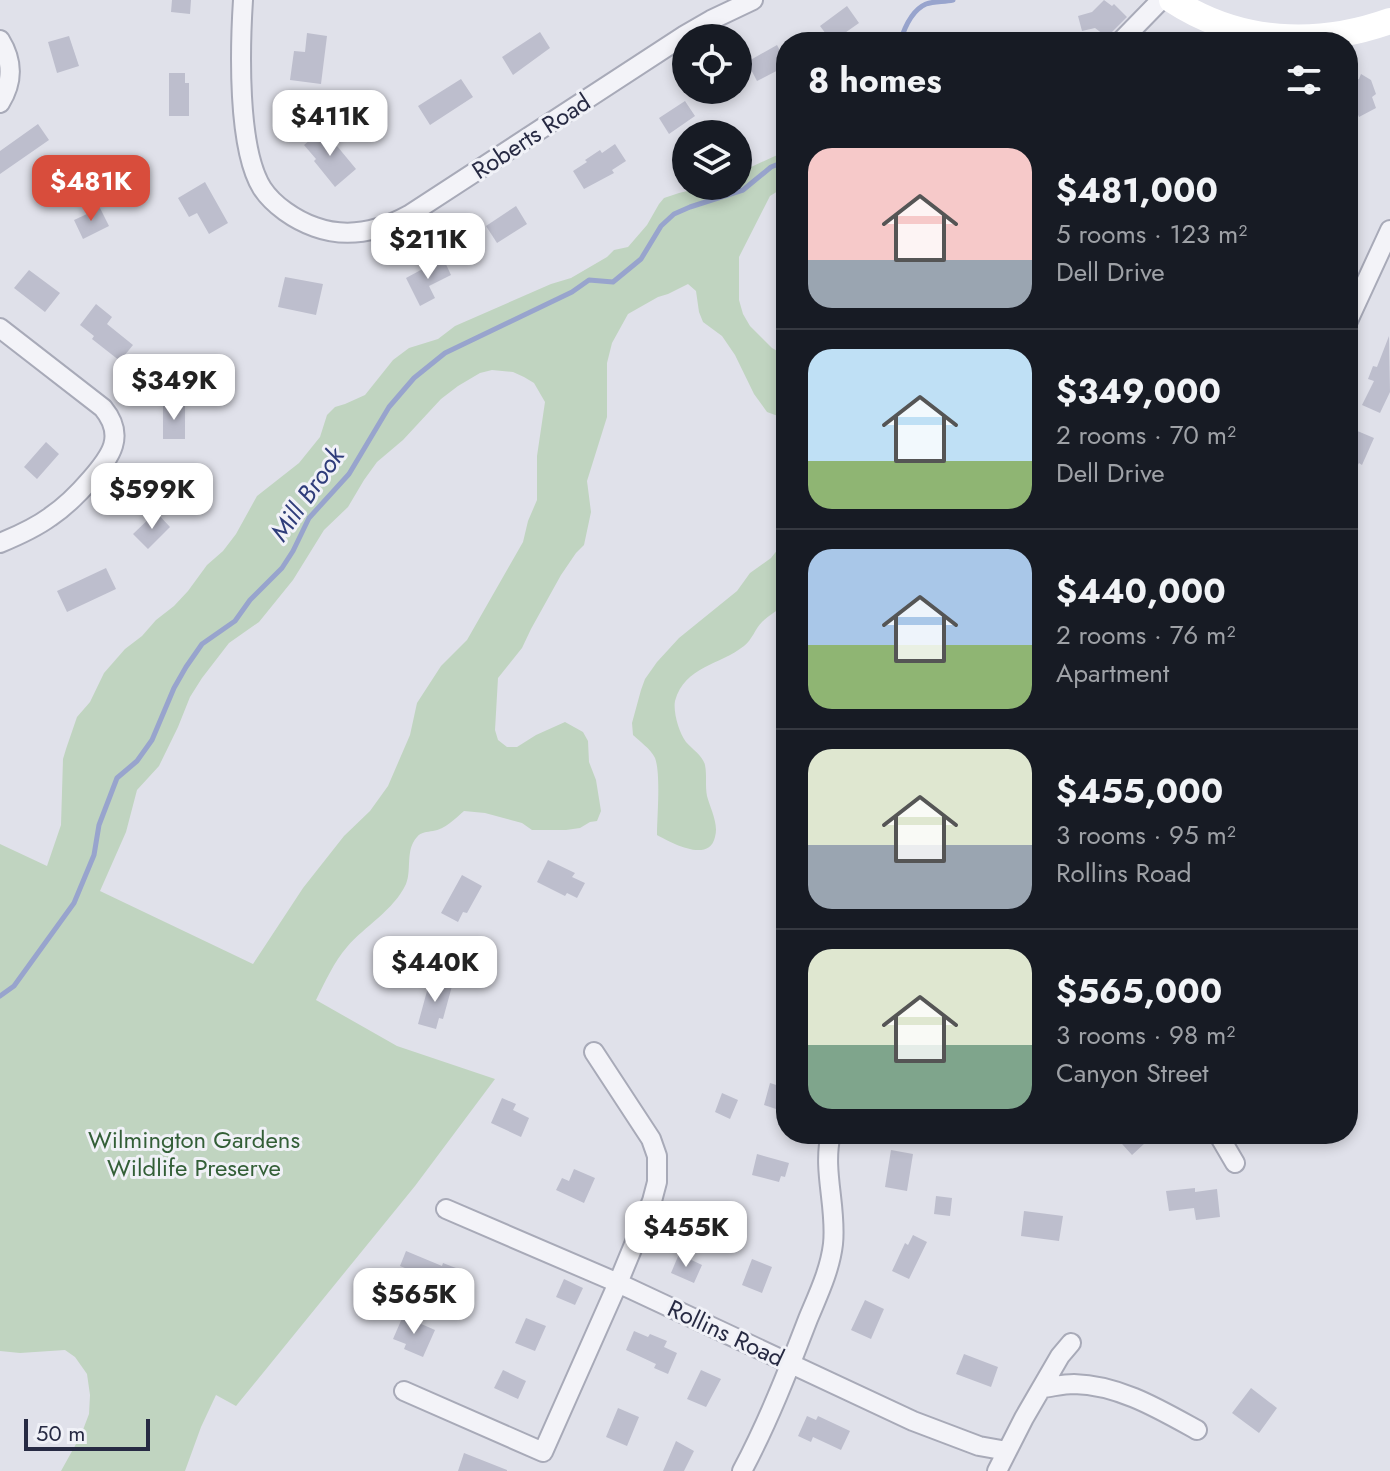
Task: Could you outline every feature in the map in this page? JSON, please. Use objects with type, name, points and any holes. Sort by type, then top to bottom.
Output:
[{"type":"main road","points":[[1172,0],[1222,25],[1249,32]]},
{"type":"main road","points":[[1350,32],[1390,21]]},
{"type":"street","name":"Roberts Road","points":[[243,0],[243,99],[248,145],[258,180],[273,201],[294,217],[310,226],[341,233],[373,230],[402,219],[685,35],[753,0]]},
{"type":"street","points":[[1130,32],[1161,0]]},
{"type":"street","points":[[0,40],[7,53],[10,71],[7,90],[0,103]]},
{"type":"street","points":[[1358,299],[1390,230]]},
{"type":"street","points":[[0,328],[103,408],[112,422],[115,438],[108,458],[67,503],[31,529],[0,543]]},
{"type":"street","points":[[404,1391],[543,1452],[655,1192],[658,1166],[655,1147],[647,1130],[594,1052]]},
{"type":"street","points":[[748,1468],[828,1269],[834,1223],[828,1165],[830,1144]]},
{"type":"street","points":[[1224,1144],[1235,1163]]},
{"type":"street","name":"Rollins Road","points":[[446,1209],[618,1283],[913,1421],[979,1446],[1007,1451]]},
{"type":"street","points":[[997,1471],[1060,1356],[1071,1343]]},
{"type":"street","points":[[1042,1388],[1075,1384],[1118,1392],[1142,1400],[1197,1430]]},
{"type":"green space","name":"Wilmington Gardens Wildlife Preserve","points":[[776,156],[776,192],[770,196],[739,257],[739,300],[750,326],[776,350],[776,415],[767,412],[754,394],[722,336],[703,322],[696,291],[688,284],[628,314],[612,343],[607,363],[607,417],[587,481],[591,512],[584,545],[561,575],[522,648],[498,678],[495,730],[498,740],[507,747],[517,747],[565,722],[583,732],[588,741],[589,762],[596,780],[601,811],[597,821],[566,830],[532,830],[522,823],[464,811],[442,828],[420,834],[411,848],[408,878],[401,893],[342,953],[316,1000],[397,1046],[495,1079],[415,1186],[236,1406],[216,1395],[185,1471],[61,1471],[89,1414],[87,1374],[75,1357],[65,1350],[0,1351],[0,844],[47,866],[61,825],[63,759],[77,717],[90,702],[104,673],[125,649],[174,606],[207,565],[223,551],[257,496],[299,463],[320,437],[327,415],[335,407],[365,395],[393,360],[409,348],[438,339],[455,326],[571,278],[614,250],[628,247],[664,198],[672,195],[672,200],[752,200],[752,167]],"holes":[[[492,370],[513,372],[534,383],[545,402],[537,456],[537,500],[523,542],[467,640],[441,666],[417,703],[410,735],[388,786],[303,888],[253,964],[100,891],[126,832],[137,790],[159,766],[190,697],[202,678],[229,643],[259,622],[293,580],[324,530],[348,507],[377,462],[403,440],[441,399],[480,373]]]},
{"type":"green space","points":[[776,552],[776,611],[762,622],[744,646],[687,680],[675,701],[681,733],[705,765],[707,796],[716,827],[711,845],[705,849],[679,846],[657,835],[657,765],[651,751],[633,735],[632,723],[641,690],[657,662],[679,638],[737,591],[750,573]]},
{"type":"building","points":[[172,0],[191,0],[190,14],[171,12]]},
{"type":"building","points":[[1104,0],[1112,6],[1114,4],[1127,17],[1112,32],[1100,32],[1095,28],[1082,31],[1078,16],[1092,12]]},
{"type":"building","points":[[847,6],[859,23],[846,32],[824,32],[820,26]]},
{"type":"building","points":[[540,32],[550,48],[513,75],[502,57]]},
{"type":"building","points":[[307,33],[327,36],[321,84],[290,80],[294,51],[305,52]]},
{"type":"building","points":[[69,36],[79,66],[57,73],[48,42]]},
{"type":"building","points":[[776,46],[776,71],[757,81],[752,72],[752,59]]},
{"type":"building","points":[[169,73],[185,73],[185,83],[189,83],[189,116],[169,116]]},
{"type":"building","points":[[1361,74],[1371,80],[1376,94],[1372,97],[1376,108],[1359,117],[1358,79]]},
{"type":"building","points":[[461,79],[473,97],[430,125],[418,106]]},
{"type":"building","points":[[680,104],[687,104],[695,116],[689,120],[672,120],[672,132],[669,134],[659,118]]},
{"type":"building","points":[[38,124],[49,140],[0,174],[0,151]]},
{"type":"building","points":[[323,129],[356,169],[335,187],[304,145]]},
{"type":"building","points":[[615,144],[626,161],[612,170],[614,173],[584,189],[573,171],[600,150],[602,153]]},
{"type":"building","points":[[205,182],[228,223],[209,234],[197,213],[189,217],[178,198]]},
{"type":"building","points":[[516,206],[527,224],[497,243],[486,226]]},
{"type":"building","points":[[100,208],[109,226],[83,239],[74,220]]},
{"type":"building","points":[[443,258],[451,275],[429,286],[435,298],[420,306],[406,278]]},
{"type":"building","points":[[29,270],[60,293],[45,312],[14,288]]},
{"type":"building","points":[[285,277],[323,284],[316,315],[278,307]]},
{"type":"building","points":[[96,304],[112,317],[107,324],[133,345],[120,361],[80,325]]},
{"type":"building","points":[[1389,336],[1390,392],[1380,413],[1362,405],[1374,381],[1368,379],[1373,366],[1377,367]]},
{"type":"building","points":[[163,405],[185,405],[185,439],[163,439]]},
{"type":"building","points":[[1358,431],[1374,438],[1362,465],[1359,463]]},
{"type":"building","points":[[46,442],[59,454],[37,479],[24,467]]},
{"type":"building","points":[[156,512],[170,527],[148,549],[133,534]]},
{"type":"building","points":[[106,568],[116,589],[67,612],[57,591]]},
{"type":"building","points":[[548,860],[575,873],[572,877],[585,883],[577,898],[567,893],[565,896],[537,882]]},
{"type":"building","points":[[462,875],[482,886],[467,913],[463,912],[458,922],[441,913]]},
{"type":"building","points":[[430,980],[452,986],[443,1019],[439,1018],[436,1029],[418,1024]]},
{"type":"building","points":[[770,1083],[776,1085],[776,1109],[764,1105]]},
{"type":"building","points":[[722,1093],[738,1100],[730,1119],[715,1112]]},
{"type":"building","points":[[502,1098],[516,1104],[513,1110],[529,1118],[521,1137],[491,1123]]},
{"type":"building","points":[[1122,1144],[1144,1144],[1132,1155]]},
{"type":"building","points":[[891,1150],[913,1154],[907,1191],[885,1187]]},
{"type":"building","points":[[757,1154],[789,1163],[785,1177],[781,1176],[779,1182],[752,1175]]},
{"type":"building","points":[[574,1169],[595,1178],[584,1203],[556,1190],[562,1178],[569,1181]]},
{"type":"building","points":[[1195,1188],[1195,1192],[1217,1189],[1220,1217],[1196,1220],[1194,1208],[1169,1211],[1166,1191]]},
{"type":"building","points":[[936,1196],[952,1198],[950,1216],[934,1214]]},
{"type":"building","points":[[1024,1211],[1063,1216],[1059,1241],[1021,1236]]},
{"type":"building","points":[[913,1235],[927,1242],[909,1279],[892,1271],[905,1243],[908,1245]]},
{"type":"building","points":[[406,1251],[442,1266],[443,1263],[461,1270],[454,1288],[400,1266]]},
{"type":"building","points":[[679,1254],[702,1265],[694,1283],[671,1273]]},
{"type":"building","points":[[752,1259],[772,1267],[762,1293],[742,1285]]},
{"type":"building","points":[[564,1279],[583,1288],[575,1305],[556,1297]]},
{"type":"building","points":[[865,1300],[884,1309],[871,1339],[851,1330]]},
{"type":"building","points":[[403,1316],[435,1330],[423,1357],[404,1349],[406,1344],[393,1339]]},
{"type":"building","points":[[526,1318],[546,1326],[535,1351],[515,1343]]},
{"type":"building","points":[[634,1331],[667,1341],[664,1347],[677,1353],[668,1374],[654,1368],[656,1364],[626,1350]]},
{"type":"building","points":[[964,1354],[998,1367],[991,1387],[956,1374]]},
{"type":"building","points":[[503,1370],[526,1381],[518,1399],[494,1388]]},
{"type":"building","points":[[701,1370],[721,1379],[706,1407],[687,1399]]},
{"type":"building","points":[[1251,1388],[1277,1408],[1259,1433],[1232,1413]]},
{"type":"building","points":[[618,1408],[639,1417],[627,1446],[606,1437]]},
{"type":"building","points":[[807,1416],[816,1420],[818,1416],[850,1431],[841,1450],[813,1437],[811,1442],[798,1436]]},
{"type":"building","points":[[676,1441],[694,1451],[684,1471],[663,1471]]},
{"type":"building","points":[[464,1453],[507,1470],[507,1471],[458,1471]]},
{"type":"waterway","name":"Mill Brook","points":[[904,32],[909,20],[921,7],[953,0]]},
{"type":"waterway","name":"Mill Brook","points":[[0,996],[14,986],[74,903],[94,855],[99,825],[117,778],[137,761],[152,740],[186,667],[202,644],[235,621],[250,600],[282,568],[309,518],[349,474],[389,407],[414,378],[445,353],[572,292],[589,280],[613,282],[641,259],[661,226],[674,214],[743,190],[776,165]]}]
